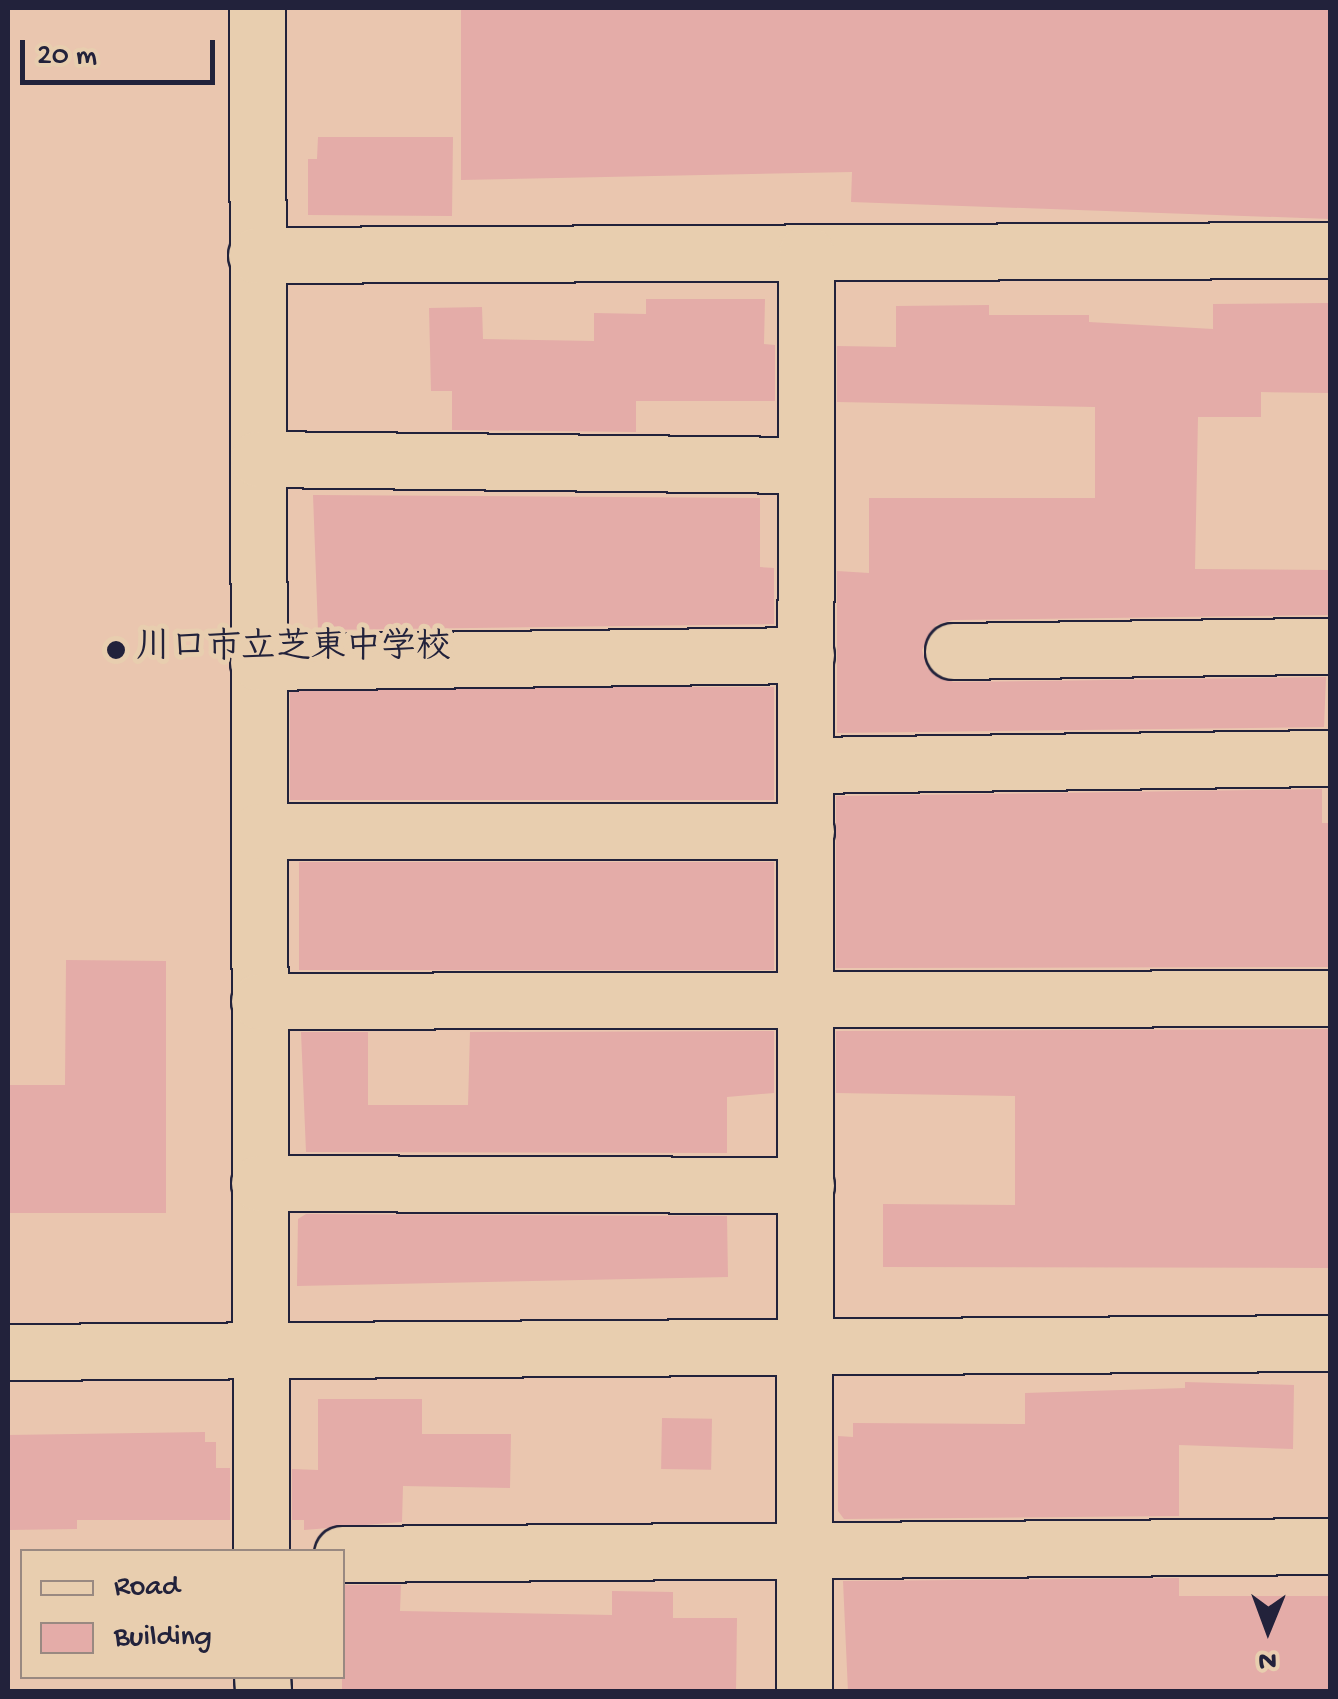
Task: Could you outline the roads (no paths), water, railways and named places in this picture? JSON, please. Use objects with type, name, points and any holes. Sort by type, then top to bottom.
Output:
[{"type":"street","points":[[256,8],[261,1549]]},
{"type":"street","points":[[256,255],[1330,250]]},
{"type":"street","points":[[804,1692],[806,253]]},
{"type":"street","points":[[258,459],[806,466]]},
{"type":"street","points":[[953,651],[1330,646]]},
{"type":"street","points":[[258,662],[806,655]]},
{"type":"street","points":[[806,765],[1330,758]]},
{"type":"street","points":[[259,831],[806,831]]},
{"type":"street","points":[[259,1001],[1330,998]]},
{"type":"street","points":[[259,1184],[806,1186]]},
{"type":"street","points":[[8,1352],[1330,1344]]},
{"type":"street","points":[[345,1554],[1330,1546]]},
{"type":"place","name":"川口市立芝東中学校","points":[[116,650]]}]
